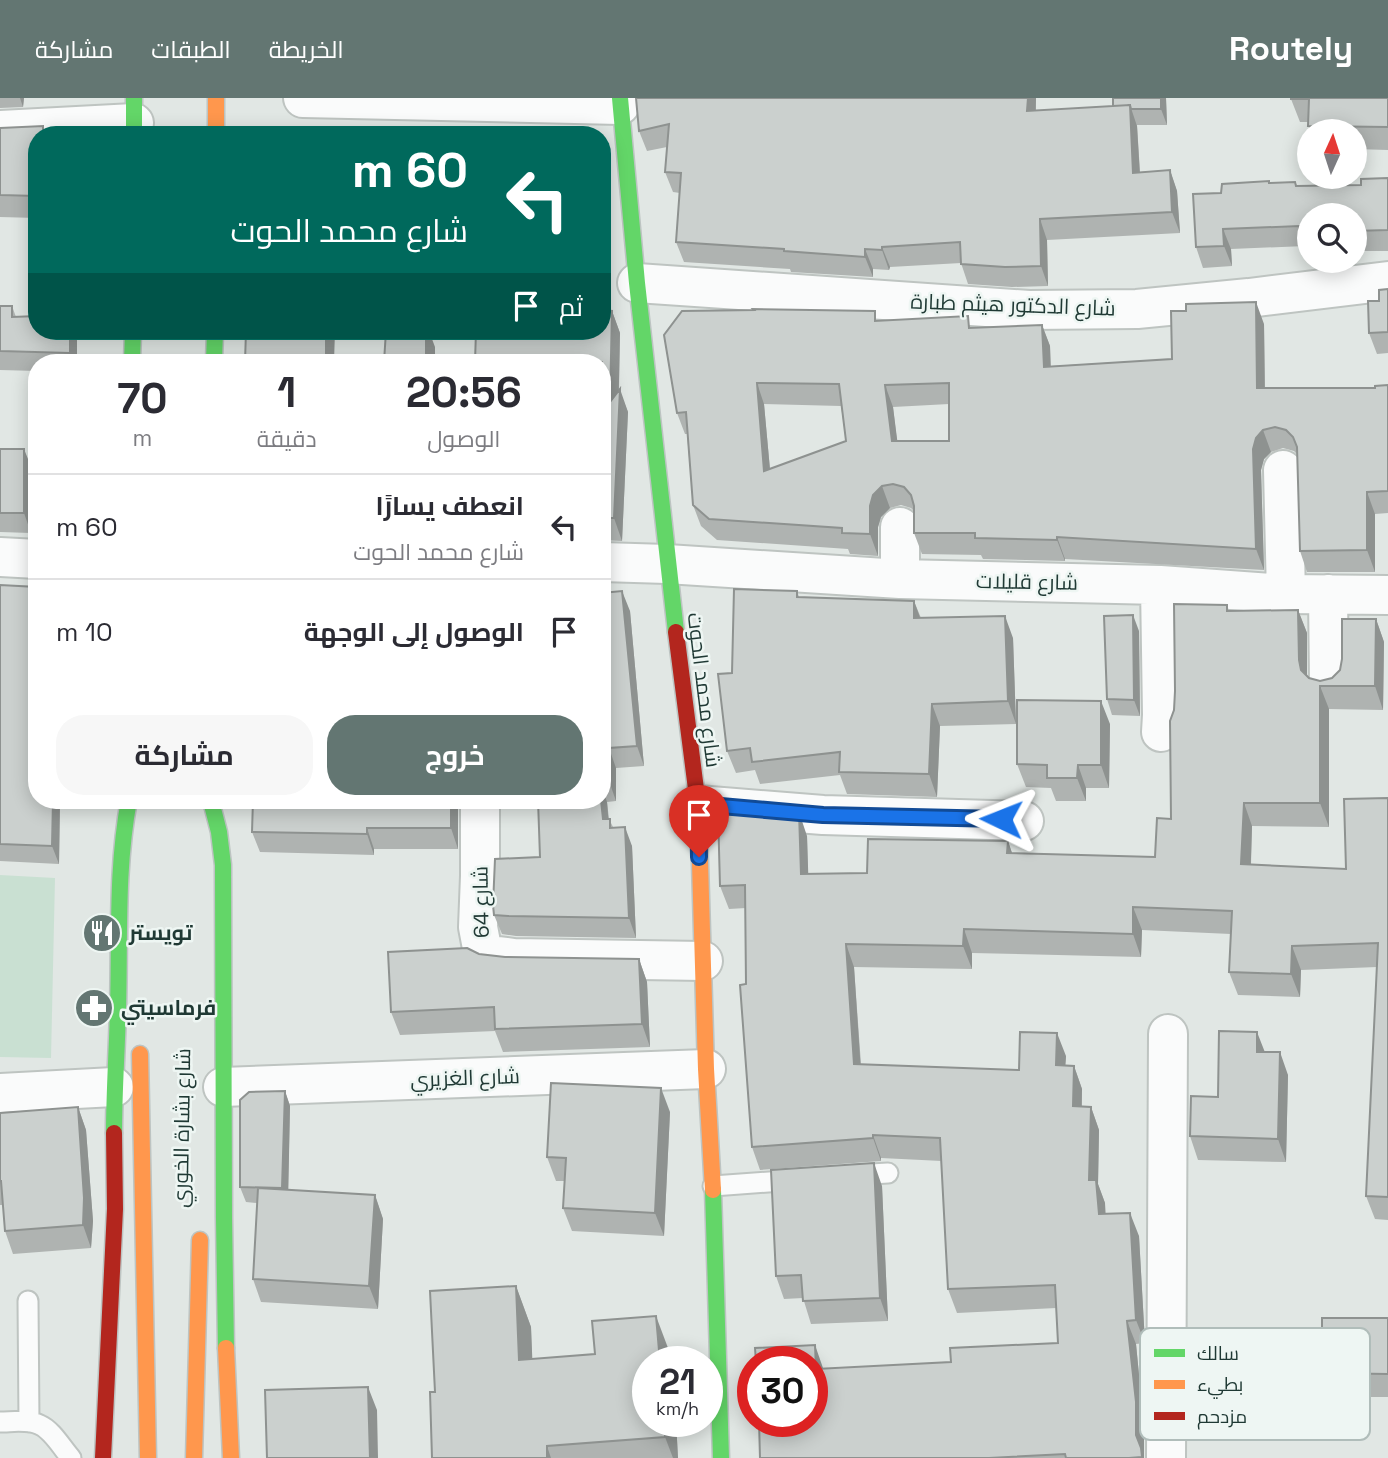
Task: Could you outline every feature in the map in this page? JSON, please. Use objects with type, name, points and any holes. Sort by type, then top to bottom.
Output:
[{"type":"main road","points":[[216,98],[216,126]]},
{"type":"main road","name":"شارع محمد الحوت","points":[[620,101],[667,564],[698,804],[722,1458]]},
{"type":"main road","points":[[103,1458],[115,1209],[114,1087],[119,887],[127,809]]},
{"type":"main road","points":[[135,809],[137,868]]},
{"type":"main road","points":[[208,926],[211,809]]},
{"type":"main road","points":[[213,809],[223,865],[227,1390],[231,1458]]},
{"type":"main road","name":"شارع بشارة الخوري","points":[[140,1033],[148,1458]]},
{"type":"main road","name":"شارع بشارة الخوري","points":[[194,1458],[200,1220]]},
{"type":"street","points":[[303,98],[620,101]]},
{"type":"street","points":[[49,126],[134,119]]},
{"type":"street","points":[[0,130],[28,128]]},
{"type":"street","name":"شارع الدكتور هيثم طبارة","points":[[637,283],[1029,310],[1137,309],[1388,281]]},
{"type":"street","points":[[1283,470],[1286,594]]},
{"type":"street","points":[[900,527],[900,579]]},
{"type":"street","points":[[0,557],[28,559]]},
{"type":"street","name":"شارع قليلات","points":[[611,562],[900,579],[1160,585],[1286,594],[1388,595]]},
{"type":"street","points":[[1160,585],[1161,732]]},
{"type":"street","points":[[1328,594],[1329,683]]},
{"type":"street","points":[[698,804],[823,815],[1024,821]]},
{"type":"street","name":"شارع 64","points":[[480,809],[478,927],[482,948],[490,955],[514,958],[703,961]]},
{"type":"street","points":[[1167,1328],[1168,1034]]},
{"type":"street","name":"شارع الغزيري","points":[[223,1087],[706,1069]]},
{"type":"street","points":[[0,1093],[114,1087]]},
{"type":"street","points":[[1166,1440],[1166,1458]]},
{"type":"lane","points":[[713,1186],[888,1173]]},
{"type":"lane","points":[[28,1301],[29,1422]]},
{"type":"lane","points":[[0,1422],[29,1422],[41,1425],[71,1458]]},
{"type":"green space","points":[[0,875],[55,878],[51,1058],[0,1057]]},
{"type":"building","points":[[636,98],[1028,98],[1027,111],[1130,105],[1133,173],[1170,170],[1172,212],[1040,219],[1041,266],[961,264],[960,242],[882,247],[882,250],[865,249],[865,257],[676,242],[681,173],[665,172],[669,124],[639,131]]},
{"type":"building","points":[[1113,98],[1161,98],[1161,109],[1113,106]]},
{"type":"building","points":[[1388,98],[1388,127],[1367,127],[1367,119],[1308,119],[1309,99],[1291,99]]},
{"type":"building","points":[[28,127],[28,196],[0,195],[0,128]]},
{"type":"building","points":[[1388,178],[1388,230],[1367,231],[1367,203],[1297,203],[1297,226],[1223,229],[1224,246],[1196,247],[1193,194],[1221,193],[1222,184],[1269,181],[1295,182],[1297,189],[1367,189],[1367,179]]},
{"type":"building","points":[[1388,289],[1388,332],[1369,333],[1368,301],[1379,301],[1379,290]]},
{"type":"building","points":[[1256,302],[1257,388],[1375,388],[1388,385],[1388,491],[1367,492],[1367,550],[1300,551],[1297,447],[1286,430],[1275,427],[1263,430],[1256,438],[1253,449],[1256,549],[1057,537],[1057,540],[975,538],[975,533],[914,533],[914,506],[911,495],[904,487],[893,484],[882,486],[873,495],[870,506],[870,534],[842,533],[842,528],[709,519],[693,505],[686,412],[677,413],[664,335],[682,311],[875,311],[875,321],[968,316],[969,328],[1042,325],[1044,367],[1172,359],[1171,311],[1186,311],[1186,304]],"holes":[[[757,383],[839,384],[846,441],[764,471]],[[949,383],[949,441],[892,441],[885,385]]]},
{"type":"building","points":[[0,306],[12,306],[12,317],[28,316],[28,340],[70,340],[70,353],[0,351]]},
{"type":"building","points":[[612,311],[611,356],[611,354],[475,354],[476,340],[611,340]]},
{"type":"building","points":[[246,340],[326,340],[326,354],[245,354]]},
{"type":"building","points":[[385,340],[426,340],[426,354],[385,354]]},
{"type":"building","points":[[620,389],[614,518],[611,518],[611,401]]},
{"type":"building","points":[[0,449],[24,449],[24,513],[0,513]]},
{"type":"building","points":[[0,585],[28,587],[28,809],[53,809],[52,846],[0,844]]},
{"type":"building","points":[[734,589],[797,591],[797,597],[914,601],[914,618],[1005,616],[1008,701],[932,704],[929,774],[839,772],[840,752],[752,762],[750,748],[727,751],[718,674],[732,673]]},
{"type":"building","points":[[622,591],[637,746],[611,748],[611,592]]},
{"type":"building","points":[[1174,604],[1227,605],[1227,611],[1298,610],[1301,670],[1309,678],[1320,681],[1332,678],[1340,670],[1342,619],[1376,619],[1375,686],[1320,686],[1320,803],[1244,803],[1241,864],[1346,869],[1344,799],[1388,798],[1388,1197],[1366,1196],[1378,943],[1292,946],[1291,974],[1229,972],[1232,911],[1133,907],[1133,934],[964,929],[963,946],[846,944],[854,1064],[1019,1070],[1020,1032],[1057,1033],[1056,1065],[1074,1066],[1073,1106],[1091,1107],[1089,1180],[1096,1180],[1099,1214],[1130,1213],[1136,1320],[1127,1321],[1136,1402],[1136,1435],[1142,1457],[1066,1458],[1065,1454],[989,1458],[760,1458],[759,1437],[828,1437],[828,1368],[951,1362],[950,1348],[1058,1343],[1055,1285],[948,1289],[940,1138],[873,1135],[873,1138],[752,1147],[740,985],[746,984],[745,885],[720,886],[718,812],[799,812],[801,874],[867,873],[868,839],[1008,841],[1007,853],[1155,857],[1157,818],[1171,819],[1170,721],[1174,710]]},
{"type":"building","points":[[1133,615],[1134,700],[1107,699],[1104,616]]},
{"type":"building","points":[[1017,700],[1101,701],[1101,765],[1078,765],[1077,778],[1047,778],[1047,765],[1017,764]]},
{"type":"building","points":[[253,809],[451,809],[451,828],[367,828],[367,834],[252,832]]},
{"type":"building","points":[[538,809],[602,809],[603,819],[610,819],[610,828],[625,827],[629,918],[494,915],[495,859],[540,857]]},
{"type":"building","points":[[467,948],[479,954],[505,957],[639,959],[642,1024],[495,1029],[494,1007],[391,1012],[388,952]]},
{"type":"building","points":[[1219,1031],[1257,1032],[1257,1052],[1280,1052],[1278,1139],[1190,1136],[1191,1096],[1218,1097]]},
{"type":"building","points":[[551,1083],[661,1088],[655,1213],[563,1208],[566,1158],[547,1157]]},
{"type":"building","points":[[285,1091],[282,1188],[240,1187],[240,1100],[249,1092]]},
{"type":"building","points":[[78,1107],[84,1198],[83,1225],[5,1231],[0,1181],[0,1113]]},
{"type":"building","points":[[874,1163],[880,1298],[803,1301],[801,1275],[776,1276],[771,1170]]},
{"type":"building","points":[[258,1188],[375,1195],[369,1286],[253,1279]]},
{"type":"building","points":[[516,1286],[519,1360],[595,1354],[592,1321],[656,1316],[659,1346],[632,1346],[632,1437],[665,1437],[547,1446],[547,1458],[432,1458],[430,1392],[435,1392],[430,1291]]},
{"type":"building","points":[[1322,1318],[1388,1318],[1388,1374],[1370,1374],[1370,1328],[1322,1328]]},
{"type":"building","points":[[368,1387],[370,1458],[267,1458],[265,1390]]},
{"type":"traffic: fast","points":[[134,98],[134,126]]},
{"type":"traffic: fast","points":[[620,98],[637,283],[676,632]]},
{"type":"traffic: fast","points":[[132,354],[133,340]]},
{"type":"traffic: fast","points":[[214,354],[215,340]]},
{"type":"traffic: fast","points":[[114,1133],[120,878],[128,809]]},
{"type":"traffic: fast","points":[[213,809],[223,865],[226,1348]]},
{"type":"traffic: fast","points":[[713,1190],[721,1458]]},
{"type":"traffic: slow","points":[[216,98],[216,126]]},
{"type":"traffic: slow","points":[[699,829],[706,1069],[713,1190]]},
{"type":"traffic: slow","points":[[140,1054],[148,1458]]},
{"type":"traffic: slow","points":[[194,1458],[200,1240]]},
{"type":"traffic: slow","points":[[226,1348],[231,1458]]},
{"type":"traffic: jam","points":[[676,632],[699,829]]},
{"type":"traffic: jam","points":[[103,1458],[115,1209],[114,1133]]},
{"type":"place","name":"تويستر","points":[[102,933]]},
{"type":"place","name":"فرماسيتي","points":[[94,1008]]},
{"type":"route","points":[[699,857],[698,804],[823,815],[1001,819]]}]
